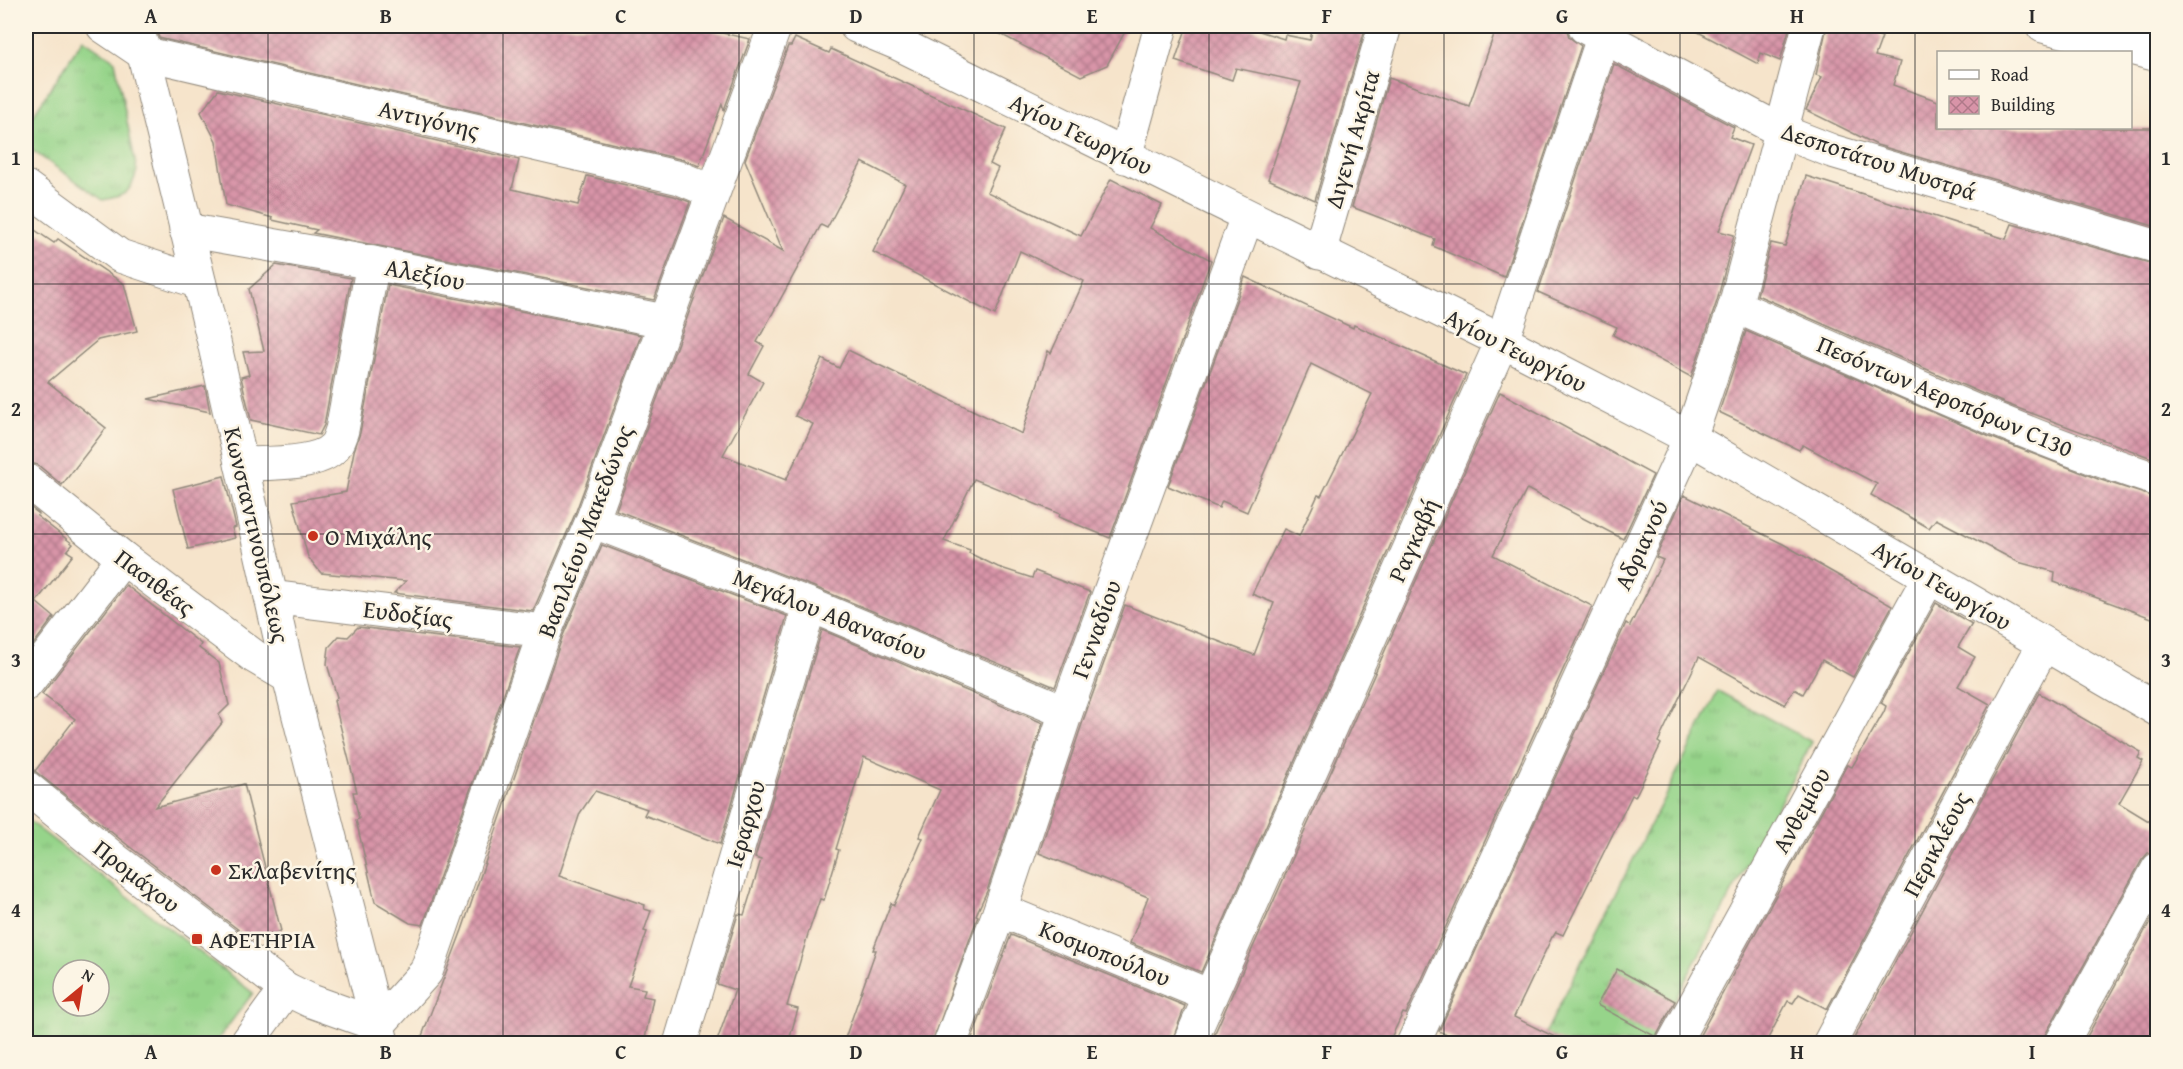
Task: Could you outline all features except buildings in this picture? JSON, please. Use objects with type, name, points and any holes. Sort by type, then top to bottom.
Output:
[{"type":"street","points":[[103,26],[140,39]]},
{"type":"street","name":"Βασιλείου Μακεδώνος","points":[[380,1034],[426,972],[545,631],[592,520],[775,26]]},
{"type":"street","name":"Αγίου Γεωργίου","points":[[856,26],[901,34],[1125,157],[1502,341],[1689,438],[2157,710]]},
{"type":"street","points":[[1125,157],[1161,26]]},
{"type":"street","name":"Διγενή Ακρίτα","points":[[1319,253],[1385,26]]},
{"type":"street","name":"Αδριανού","points":[[1423,1040],[1689,438],[1736,306],[1809,26]]},
{"type":"street","points":[[2043,26],[2157,55]]},
{"type":"street","name":"Δεσποτάτου Μυστρά","points":[[1597,29],[1783,132],[1832,151],[2157,247]]},
{"type":"street","name":"Ραγκαβή","points":[[1189,1044],[1502,341],[1597,29]]},
{"type":"street","name":"Αντιγόνης","points":[[140,39],[680,178],[713,192]]},
{"type":"street","name":"Κωνσταντινουπόλεως","points":[[140,39],[199,282],[289,677],[380,1034]]},
{"type":"street","points":[[26,187],[120,256],[199,282]]},
{"type":"street","name":"Γενναδίου","points":[[950,1044],[1000,910],[1066,712],[1247,217]]},
{"type":"street","name":"Αλεξίου","points":[[186,230],[373,263],[664,321]]},
{"type":"street","points":[[241,464],[290,462],[320,456],[334,447],[342,430],[373,263]]},
{"type":"street","name":"Πεσόντων Αεροπόρων C130","points":[[1736,306],[2018,429],[2091,458],[2157,480]]},
{"type":"street","name":"Πασιθέας","points":[[26,480],[123,558],[255,657],[289,677]]},
{"type":"street","name":"Μεγάλου Αθανασίου","points":[[592,520],[810,605],[1066,712]]},
{"type":"street","points":[[26,684],[123,558]]},
{"type":"street","name":"Ανθεμίου","points":[[1673,1044],[1929,577]]},
{"type":"street","name":"Ευδοξίας","points":[[271,597],[545,631]]},
{"type":"street","name":"Ιεραρχου","points":[[680,1044],[810,605]]},
{"type":"street","name":"Περικλέους","points":[[1829,1044],[2044,644]]},
{"type":"street","name":"Προμάχου","points":[[26,787],[118,862],[286,989],[380,1034]]},
{"type":"street","points":[[2061,1044],[2157,869]]},
{"type":"street","name":"Κοσμοπούλου","points":[[1000,910],[1210,996]]},
{"type":"street","points":[[246,1044],[286,989]]},
{"type":"green space","points":[[83,39],[115,61],[137,171],[126,193],[103,200],[26,146],[26,126]]},
{"type":"green space","points":[[1718,691],[1812,742],[1652,1043],[1540,1044]]},
{"type":"green space","points":[[26,819],[253,993],[215,1043],[26,1043]]},
{"type":"place","name":"Ο Μιχάλης","points":[[313,536]]},
{"type":"place","name":"Σκλαβενίτης","points":[[216,870]]},
{"type":"place","name":"ΑΦΕΤΗΡΙΑ","points":[[197,939]]}]
